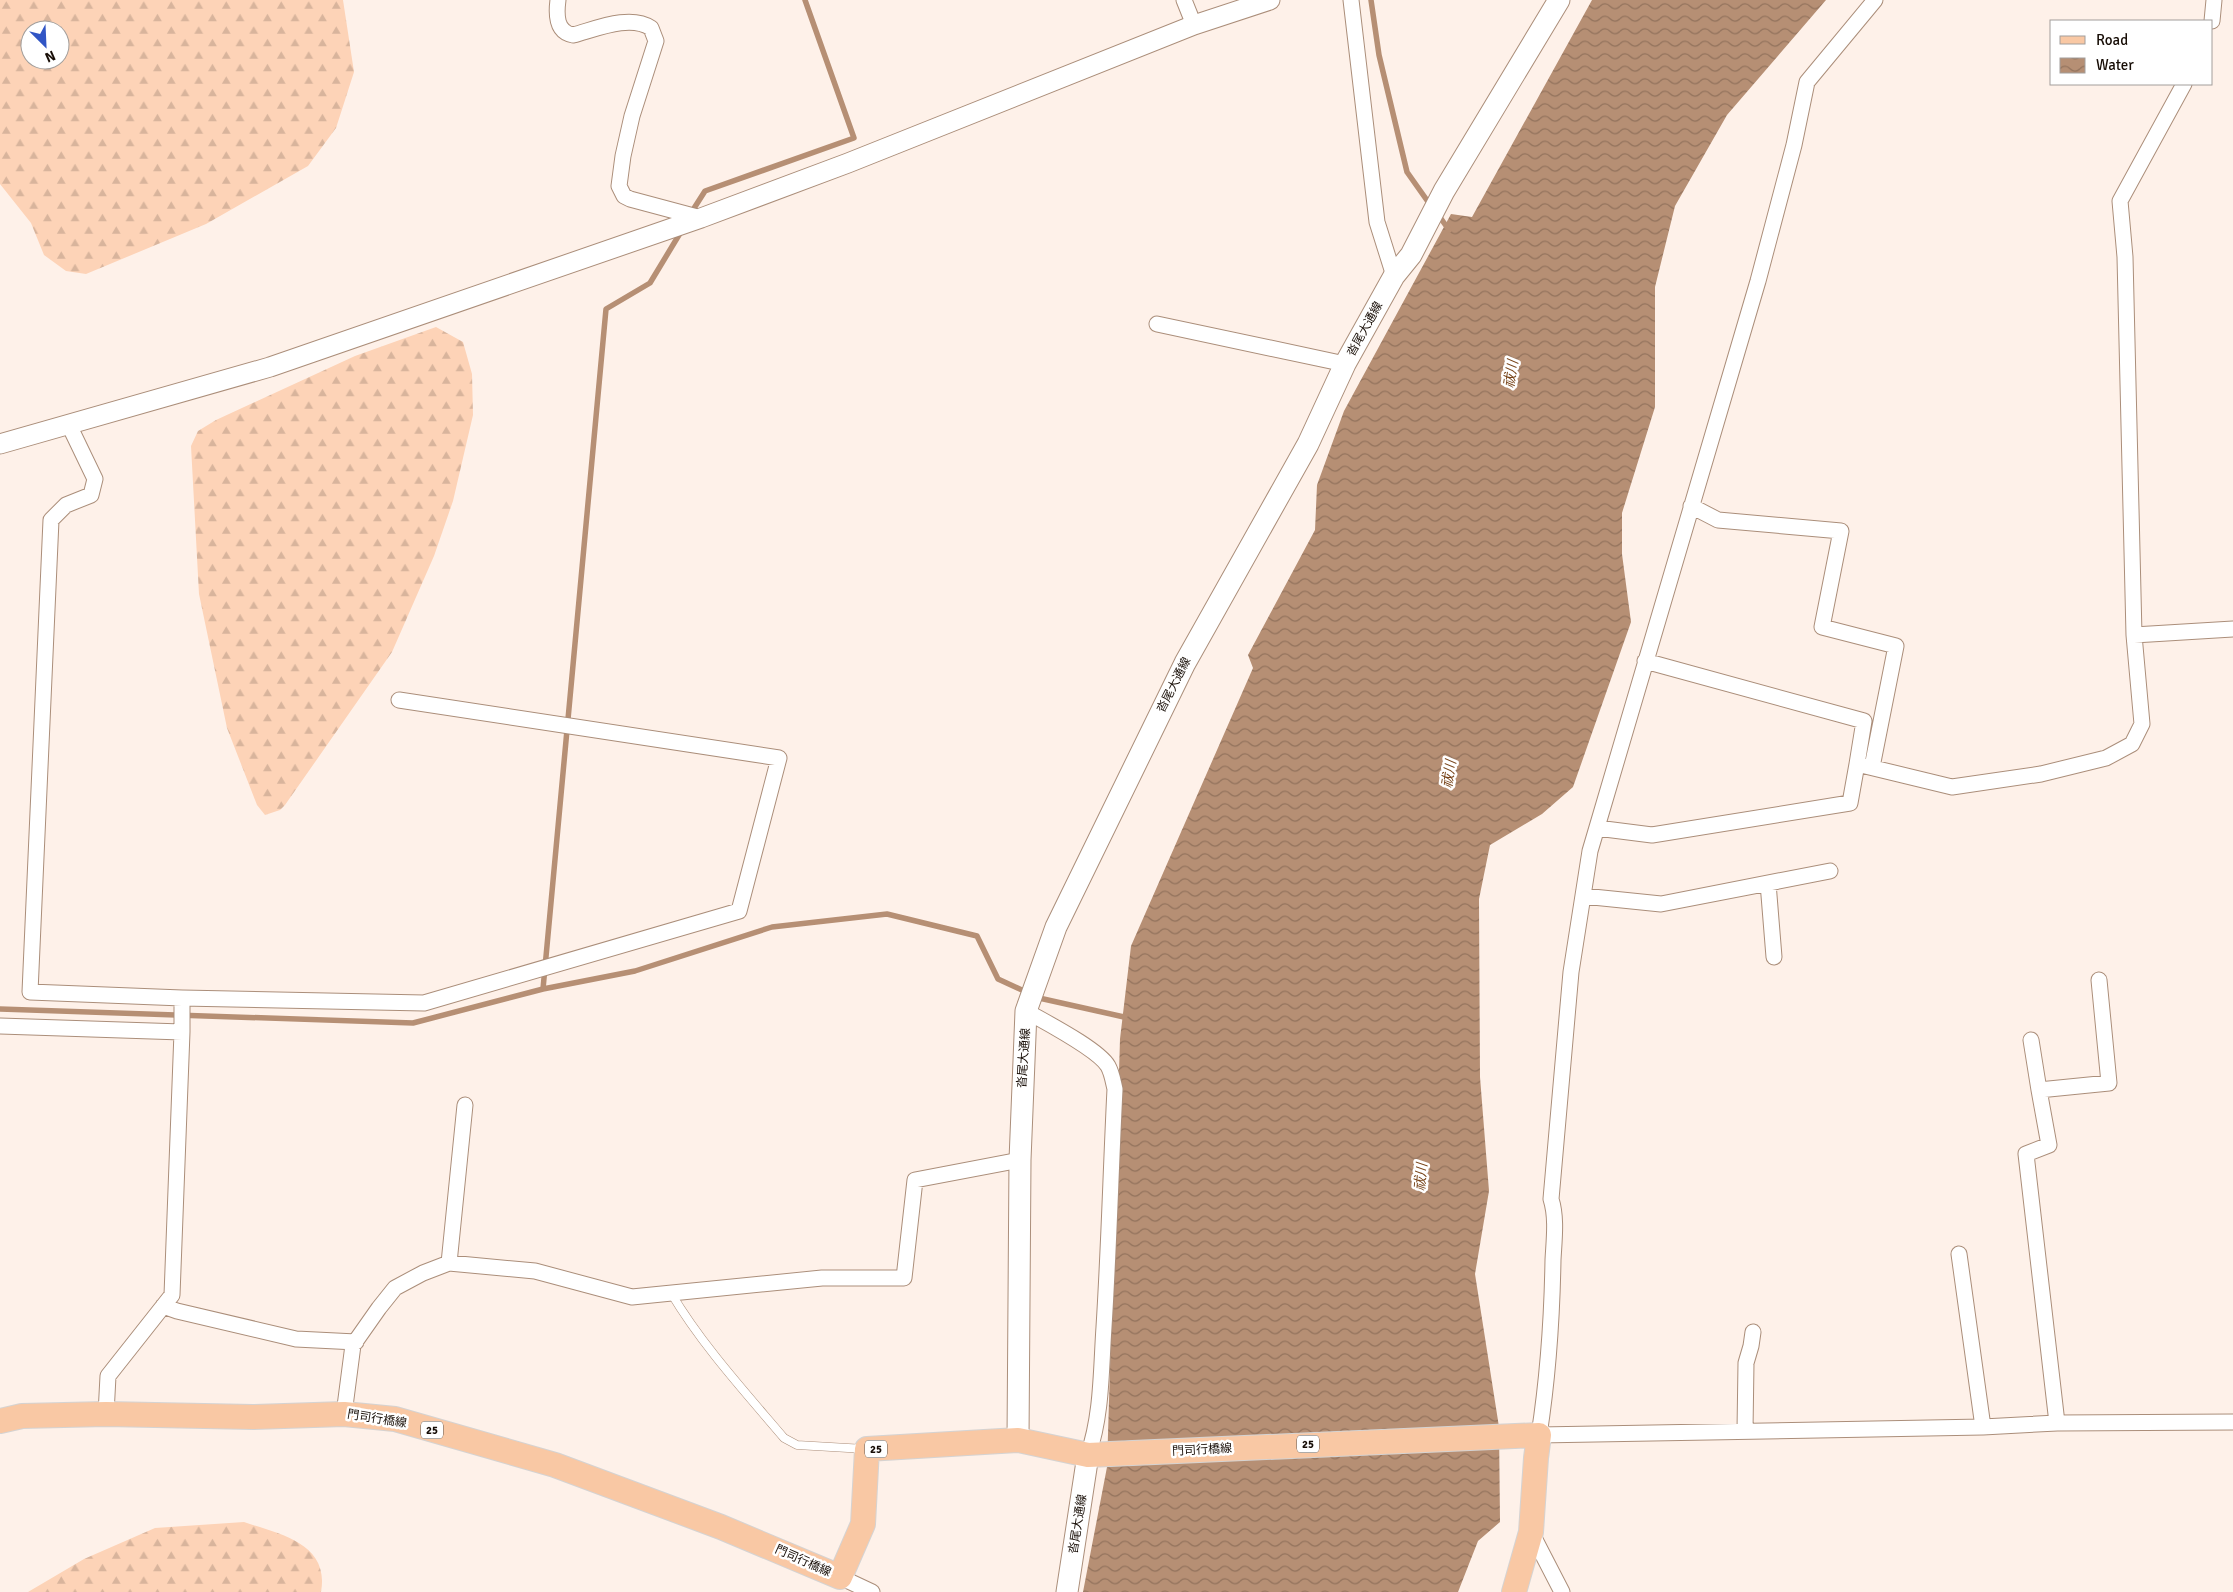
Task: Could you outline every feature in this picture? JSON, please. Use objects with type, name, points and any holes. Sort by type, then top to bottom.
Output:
[{"type":"main road","name":"沓尾大通線","points":[[1018,1440],[1020,1160],[1026,1011],[1056,927],[1184,663],[1308,444],[1345,364],[1394,276],[1411,255],[1444,191],[1559,0]]},
{"type":"main road","name":"門司行橋線","points":[[0,1420],[22,1416],[106,1414],[253,1417],[344,1414],[395,1420],[555,1465],[721,1527],[840,1578],[864,1524],[868,1450],[1018,1440],[1093,1455],[1529,1434]]},
{"type":"main road","points":[[1514,1592],[1531,1532],[1536,1458],[1529,1434]]},
{"type":"main road","name":"沓尾大通線","points":[[1067,1592],[1093,1455]]},
{"type":"street","points":[[558,0],[558,22],[566,34],[574,36],[621,23],[646,24],[651,28],[656,41],[632,116],[623,156],[619,186],[624,196],[630,199],[701,218]]},
{"type":"street","points":[[1184,0],[1194,25]]},
{"type":"street","points":[[0,444],[270,367],[701,218],[848,163],[1194,25],[1270,0]]},
{"type":"street","points":[[1352,0],[1378,222],[1394,276]]},
{"type":"street","points":[[1875,0],[1807,82],[1794,144],[1758,281],[1590,851],[1571,972],[1551,1199],[1554,1211],[1553,1272],[1546,1391],[1529,1434],[1983,1427],[2057,1423],[2233,1422]]},
{"type":"street","points":[[2212,20],[2214,0]]},
{"type":"street","points":[[1865,766],[1952,787],[2042,774],[2106,758],[2132,744],[2142,724],[2134,634],[2125,257],[2120,201],[2183,85]]},
{"type":"street","points":[[1157,324],[1345,364]]},
{"type":"street","points":[[69,425],[95,479],[91,495],[66,506],[51,520],[30,992],[182,998],[424,1003],[739,911],[779,758],[398,700]]},
{"type":"street","points":[[1597,828],[1652,835],[1850,804],[1865,766],[1896,646],[1822,627],[1841,531],[1718,520],[1691,506]]},
{"type":"street","points":[[2134,634],[2233,629]]},
{"type":"street","points":[[1645,661],[1864,721],[1865,766]]},
{"type":"street","points":[[1583,896],[1661,904],[1830,871]]},
{"type":"street","points":[[1768,883],[1774,957]]},
{"type":"street","points":[[2039,1090],[2109,1083],[2099,980]]},
{"type":"street","points":[[106,1414],[108,1376],[172,1295],[182,998]]},
{"type":"street","points":[[1026,1011],[1089,1049],[1107,1064],[1113,1077],[1115,1089],[1107,1283],[1100,1390],[1093,1455]]},
{"type":"street","points":[[0,1026],[182,1032]]},
{"type":"street","points":[[2031,1040],[2048,1145],[2026,1154],[2057,1423]]},
{"type":"street","points":[[450,1263],[465,1105]]},
{"type":"street","points":[[344,1414],[353,1345],[395,1288],[423,1273],[450,1263],[535,1271],[632,1297],[822,1278],[904,1278],[915,1180],[1020,1160]]},
{"type":"street","points":[[1959,1254],[1983,1427]]},
{"type":"street","points":[[163,1306],[296,1339],[356,1342]]},
{"type":"street","points":[[1745,1430],[1746,1363],[1753,1332]]},
{"type":"street","points":[[1531,1532],[1562,1592]]},
{"type":"street","points":[[840,1578],[872,1592]]},
{"type":"lane","points":[[670,1293],[682,1313],[715,1355],[784,1438],[797,1445],[868,1450]]},
{"type":"green space","points":[[0,0],[343,0],[354,72],[336,128],[308,166],[206,224],[86,274],[66,271],[44,255],[31,223],[0,184]]},
{"type":"green space","points":[[436,327],[463,342],[472,374],[473,415],[453,501],[434,556],[392,652],[285,805],[280,810],[265,815],[257,805],[227,728],[199,594],[191,446],[198,431],[216,420],[355,356]]},
{"type":"green space","points":[[244,1522],[286,1537],[310,1551],[318,1562],[322,1575],[321,1592],[28,1592],[84,1559],[155,1528]]},
{"type":"water","name":"祓川","points":[[1592,0],[1826,0],[1727,115],[1675,206],[1655,287],[1655,407],[1622,513],[1622,554],[1631,622],[1573,787],[1542,814],[1490,845],[1479,899],[1480,1077],[1489,1191],[1475,1274],[1499,1427],[1500,1522],[1478,1541],[1458,1592],[1083,1592],[1107,1467],[1120,1039],[1131,946],[1253,668],[1248,655],[1315,530],[1317,485],[1344,411],[1451,214],[1472,217]]},
{"type":"waterway","points":[[691,213],[705,191],[854,138],[805,0]]},
{"type":"waterway","points":[[1371,0],[1379,55],[1407,172],[1431,206]]},
{"type":"waterway","points":[[1437,213],[1449,230]]},
{"type":"waterway","points":[[543,989],[606,309],[650,283],[682,230]]},
{"type":"waterway","points":[[0,1009],[413,1023],[543,989],[635,971],[772,927],[887,914],[977,936],[998,979],[1039,998],[1124,1017],[1126,1014]]}]
